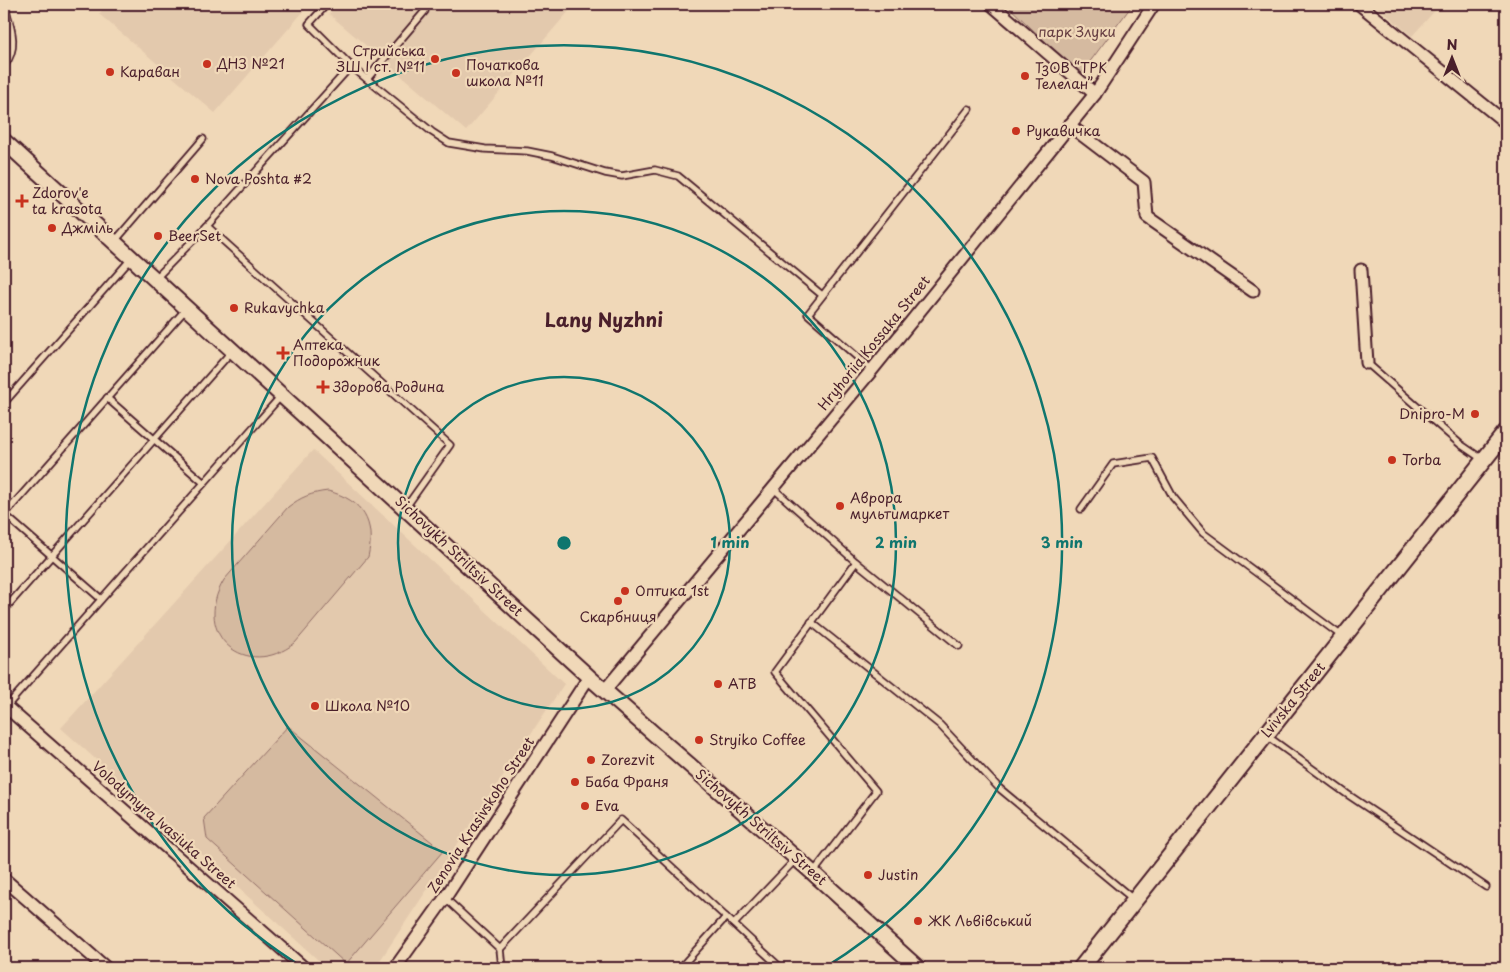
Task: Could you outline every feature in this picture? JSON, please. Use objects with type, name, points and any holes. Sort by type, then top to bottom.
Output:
[{"type":"main road","name":"Lvivska Street","points":[[1081,968],[1506,432]]},
{"type":"street","points":[[991,4],[1095,94]]},
{"type":"street","name":"Hryhoriia Kossaka Street","points":[[605,690],[872,370],[1095,94],[1154,4]]},
{"type":"street","points":[[1359,4],[1506,123]]},
{"type":"street","points":[[1069,126],[1144,182],[1147,217],[1253,291]]},
{"type":"street","name":"Sichovykh Striltsiv Street","points":[[4,141],[113,243],[406,507],[589,677],[813,873],[918,968]]},
{"type":"street","points":[[1361,270],[1367,364]]},
{"type":"street","name":"Zenovia Krasivskoho Street","points":[[395,968],[445,898],[589,677]]},
{"type":"street","name":"Volodymyra Ivasiuka Street","points":[[5,706],[304,968]]},
{"type":"street","points":[[4,879],[106,968]]},
{"type":"lane","points":[[4,4],[13,39],[11,56],[4,66]]},
{"type":"lane","points":[[327,4],[309,24],[367,79],[432,132],[449,142],[485,149],[528,151],[552,156],[604,174],[622,176],[655,170],[678,176],[822,295]]},
{"type":"lane","points":[[367,79],[425,11]]},
{"type":"lane","points":[[154,280],[207,226],[352,66]]},
{"type":"lane","points":[[872,370],[808,314],[969,109]]},
{"type":"lane","points":[[113,243],[202,139]]},
{"type":"lane","points":[[207,226],[450,445],[406,507]]},
{"type":"lane","points":[[4,403],[131,259]]},
{"type":"lane","points":[[101,599],[4,514],[186,309]]},
{"type":"lane","points":[[4,610],[233,351]]},
{"type":"lane","points":[[1367,364],[1460,444],[1484,460]]},
{"type":"lane","points":[[5,706],[282,395]]},
{"type":"lane","points":[[107,398],[204,483]]},
{"type":"lane","points":[[1081,509],[1113,464],[1152,458],[1174,497],[1203,533],[1343,638]]},
{"type":"lane","points":[[773,488],[856,562],[959,646]]},
{"type":"lane","points":[[813,873],[876,792],[775,672],[856,562]]},
{"type":"lane","points":[[811,622],[940,726],[999,788],[1135,900]]},
{"type":"lane","points":[[1265,735],[1347,794],[1486,887]]},
{"type":"lane","points":[[500,949],[621,820],[781,968]]},
{"type":"lane","points":[[734,924],[796,858]]},
{"type":"lane","points":[[445,898],[500,949],[502,968]]},
{"type":"lane","points":[[683,967],[726,917]]},
{"type":"shaded area","name":"ДНЗ №21","points":[[108,4],[310,4],[215,113],[99,14]]},
{"type":"shaded area","name":"Початкова школа №11","points":[[338,4],[575,4],[466,131],[329,14]]},
{"type":"shaded area","points":[[1374,4],[1441,4],[1412,36]]},
{"type":"shaded area","name":"Школа №10","points":[[313,450],[564,684],[375,968],[327,968],[61,728]]},
{"type":"green space","name":"парк Злуки","points":[[1006,4],[1133,4],[1080,75]]},
{"type":"green space","points":[[328,491],[350,500],[364,514],[370,533],[368,557],[295,643],[277,653],[259,657],[242,654],[229,646],[219,634],[214,618],[216,600],[224,580],[288,507],[307,496]]},
{"type":"green space","points":[[288,726],[443,851],[346,964],[207,839],[204,818]]},
{"type":"place","name":"Стрийська ЗШ I ст. №11","points":[[435,59]]},
{"type":"place","name":"ДНЗ №21","points":[[207,64]]},
{"type":"place","name":"Караван","points":[[110,72]]},
{"type":"place","name":"Початкова школа №11","points":[[456,73]]},
{"type":"place","name":"ТзОВ “ТРК Телелан”","points":[[1025,76]]},
{"type":"place","name":"Рукавичка","points":[[1016,131]]},
{"type":"place","name":"Nova Poshta #2","points":[[195,179]]},
{"type":"place","name":"Zdorov'e ta krasota","points":[[22,201]]},
{"type":"place","name":"Джміль","points":[[52,228]]},
{"type":"place","name":"BeerSet","points":[[158,236]]},
{"type":"place","name":"Rukavychka","points":[[234,308]]},
{"type":"place","name":"Аптека Подорожник","points":[[283,353]]},
{"type":"place","name":"Здорова Родина","points":[[323,387]]},
{"type":"place","name":"Dnipro-M","points":[[1475,414]]},
{"type":"place","name":"Torba","points":[[1392,460]]},
{"type":"place","name":"Аврора мультимаркет","points":[[840,506]]},
{"type":"place","name":"Оптика 1st","points":[[625,591]]},
{"type":"place","name":"Скарбниця","points":[[618,601]]},
{"type":"place","name":"ATB","points":[[718,684]]},
{"type":"place","name":"Школа №10","points":[[315,706]]},
{"type":"place","name":"Stryiko Coffee","points":[[699,740]]},
{"type":"place","name":"Zorezvit","points":[[591,760]]},
{"type":"place","name":"Баба Франя","points":[[575,782]]},
{"type":"place","name":"Eva","points":[[585,806]]},
{"type":"place","name":"Justin","points":[[868,875]]},
{"type":"place","name":"ЖК Львівський","points":[[918,921]]},
{"type":"district","name":"Lany Nyzhni","points":[[604,320]]}]
